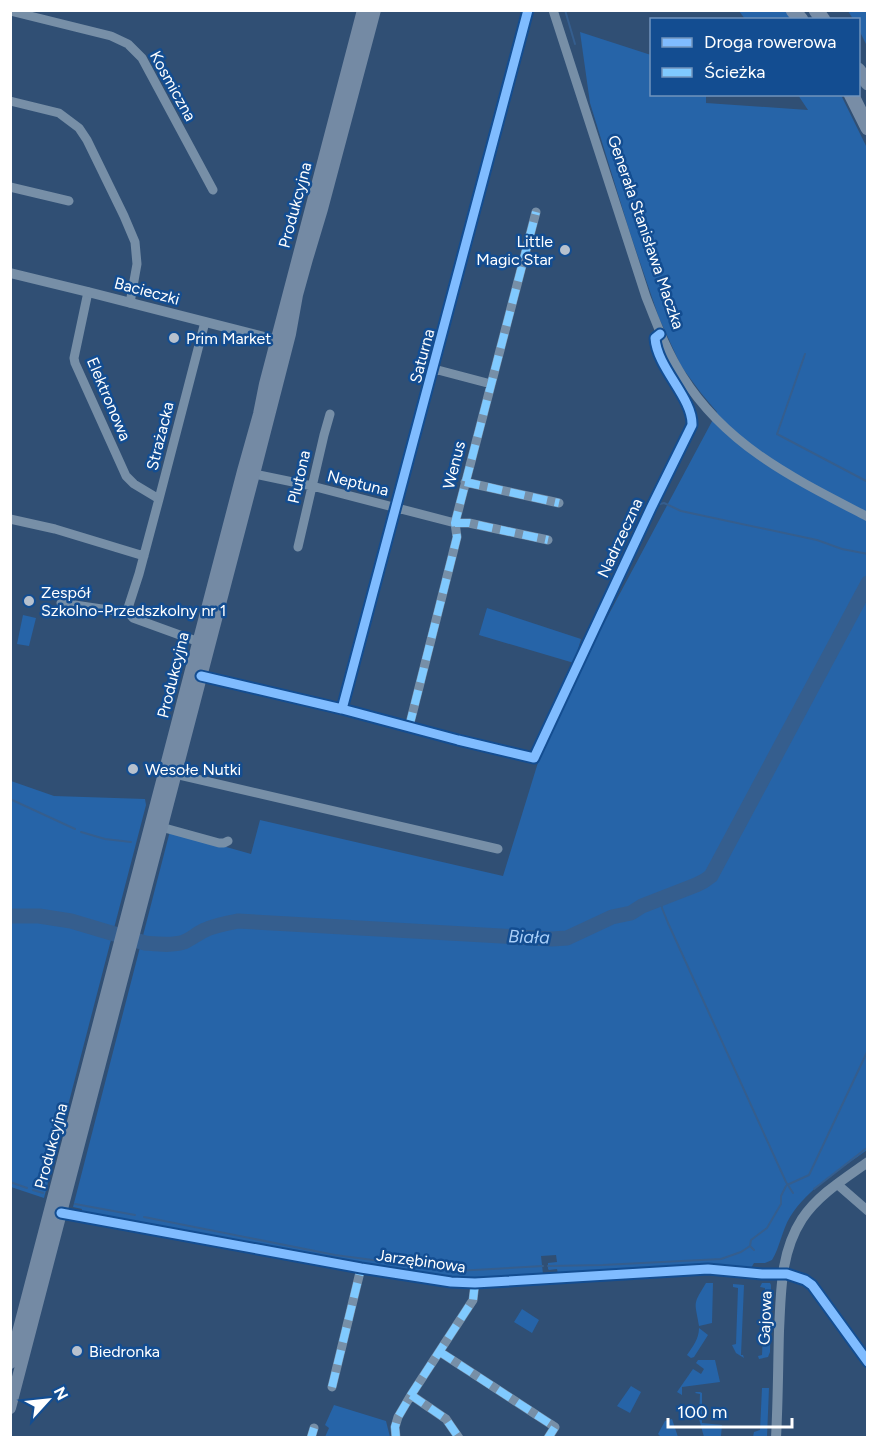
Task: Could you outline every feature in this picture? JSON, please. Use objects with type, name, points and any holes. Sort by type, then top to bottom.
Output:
[{"type":"highway","points":[[851,96],[867,128]]},
{"type":"main road","name":"Produkcyjna","points":[[282,342],[363,10]]},
{"type":"main road","name":"Produkcyjna","points":[[56,1211],[123,952],[161,827],[201,676],[248,472],[265,384],[282,342],[325,198],[375,10]]},
{"type":"main road","name":"Produkcyjna","points":[[130,928],[199,642],[248,472]]},
{"type":"main road","points":[[10,1363],[56,1211]]},
{"type":"main road","points":[[10,1407],[56,1211]]},
{"type":"street","name":"Kosmiczna","points":[[10,10],[111,36],[128,44],[142,58],[213,190]]},
{"type":"street","name":"Saturna","points":[[342,709],[528,10]]},
{"type":"street","name":"Generała Stanisława Maczka","points":[[553,10],[646,297],[660,334],[683,377],[696,396],[751,450],[773,466],[867,517]]},
{"type":"street","points":[[10,101],[59,113],[79,128],[87,140],[135,242],[137,264],[130,303]]},
{"type":"street","points":[[10,187],[69,201]]},
{"type":"street","name":"Wenus","points":[[409,727],[458,537],[455,523],[465,482],[536,212]]},
{"type":"street","name":"Bacieczki","points":[[10,273],[282,342]]},
{"type":"street","name":"Elektronowa","points":[[88,292],[74,358],[75,363],[126,476],[159,500]]},
{"type":"street","name":"Strażacka","points":[[129,613],[129,603],[144,556],[205,322]]},
{"type":"street","name":"Nadrzeczna","points":[[409,727],[534,758],[692,425],[692,417],[656,345],[655,338],[660,334]]},
{"type":"street","points":[[434,369],[491,384]]},
{"type":"street","name":"Plutona","points":[[298,548],[330,414]]},
{"type":"street","name":"Neptuna","points":[[248,472],[455,523],[469,523],[548,540]]},
{"type":"street","points":[[465,482],[559,504]]},
{"type":"street","points":[[10,519],[53,528],[144,556]]},
{"type":"street","points":[[61,603],[129,613],[133,618],[199,642]]},
{"type":"street","points":[[201,676],[409,727]]},
{"type":"street","points":[[175,774],[498,849]]},
{"type":"street","points":[[161,827],[219,843],[228,840]]},
{"type":"street","name":"Gajowa","points":[[776,1437],[782,1274],[786,1255],[801,1221],[819,1199],[867,1162]]},
{"type":"street","points":[[837,1184],[867,1211]]},
{"type":"street","name":"Jarzębinowa","points":[[56,1211],[361,1268],[450,1282],[475,1283],[698,1269],[796,1276],[809,1282],[867,1362]]},
{"type":"street","points":[[332,1387],[361,1268]]},
{"type":"street","points":[[396,1437],[395,1424],[411,1395],[473,1300],[475,1283]]},
{"type":"street","points":[[440,1352],[555,1427],[548,1437]]},
{"type":"street","points":[[411,1395],[446,1419],[459,1437]]},
{"type":"street","points":[[311,1437],[314,1428]]},
{"type":"shaded area","points":[[739,11],[789,11],[795,18],[744,18]]},
{"type":"shaded area","points":[[848,11],[867,11],[867,46],[860,32],[860,18],[852,18]]},
{"type":"shaded area","points":[[580,32],[650,55],[650,96],[706,96],[706,103],[808,110],[799,96],[841,96],[868,150],[867,1150],[806,1197],[787,1222],[772,1260],[765,1263],[754,1263],[751,1268],[709,1266],[558,1274],[557,1269],[548,1269],[548,1263],[557,1262],[556,1255],[541,1256],[543,1274],[450,1278],[81,1213],[82,1209],[73,1207],[170,831],[251,854],[260,820],[503,876],[540,756],[587,655],[717,412],[681,366],[659,318],[590,103]]},
{"type":"shaded area","points":[[487,608],[581,639],[574,663],[479,635]]},
{"type":"shaded area","points":[[23,615],[36,618],[29,646],[17,644]]},
{"type":"shaded area","points":[[11,781],[54,796],[145,799],[146,805],[44,1198],[11,1187]]},
{"type":"shaded area","points":[[706,1283],[713,1283],[712,1323],[699,1326],[696,1304]]},
{"type":"shaded area","points":[[762,1283],[771,1285],[770,1352],[768,1357],[759,1359],[758,1356],[762,1355],[765,1288],[760,1287]]},
{"type":"shaded area","points":[[733,1284],[744,1285],[741,1355],[744,1358],[736,1353],[732,1345],[736,1344],[738,1288],[733,1287]]},
{"type":"shaded area","points":[[522,1309],[539,1320],[532,1333],[514,1322]]},
{"type":"shaded area","points":[[699,1328],[708,1335],[694,1357],[691,1358],[687,1355],[697,1339]]},
{"type":"shaded area","points":[[698,1360],[715,1360],[720,1382],[682,1387],[682,1395],[677,1392],[693,1369],[701,1374],[704,1369],[696,1363]]},
{"type":"shaded area","points":[[631,1386],[641,1392],[630,1413],[617,1406]]},
{"type":"shaded area","points":[[762,1388],[769,1388],[767,1437],[753,1437],[754,1432],[760,1430]]},
{"type":"shaded area","points":[[696,1392],[702,1393],[702,1423],[722,1425],[721,1436],[729,1437],[704,1437],[699,1419],[700,1394]]},
{"type":"shaded area","points":[[334,1405],[386,1421],[390,1437],[325,1437],[329,1428],[325,1425]]},
{"type":"shaded area","points":[[672,1419],[678,1437],[661,1437],[658,1434],[665,1421]]},
{"type":"waterway","points":[[565,10],[575,44]]},
{"type":"waterway","points":[[805,354],[777,434],[868,482]]},
{"type":"waterway","points":[[660,504],[664,503],[681,511],[817,540],[842,549],[868,554]]},
{"type":"waterway","name":"Biała","points":[[10,916],[39,916],[71,921],[145,943],[159,944],[184,942],[209,928],[238,921],[567,938],[612,917],[631,913],[642,906],[696,885],[711,876],[868,583]]},
{"type":"waterway","points":[[10,799],[75,829]]},
{"type":"waterway","points":[[81,832],[105,839],[131,842]]},
{"type":"waterway","points":[[661,898],[668,923],[793,1193]]},
{"type":"waterway","points":[[787,1185],[809,1175],[868,1050]]},
{"type":"waterway","points":[[814,1189],[868,1147]]},
{"type":"waterway","points":[[10,1182],[27,1188]]},
{"type":"waterway","points":[[754,1250],[750,1246],[751,1240],[767,1228],[781,1204],[781,1196],[786,1186]]},
{"type":"waterway","points":[[33,1190],[43,1193]]},
{"type":"waterway","points":[[75,1204],[135,1215]]},
{"type":"waterway","points":[[144,1217],[335,1255],[456,1271],[543,1266]]},
{"type":"waterway","points":[[548,1266],[721,1259],[750,1246]]},
{"type":"marked path","points":[[409,727],[457,537],[455,523],[536,212]]},
{"type":"marked path","points":[[465,482],[559,503]]},
{"type":"marked path","points":[[455,523],[469,523],[548,540]]},
{"type":"marked path","points":[[332,1387],[361,1268]]},
{"type":"marked path","points":[[396,1438],[395,1427],[398,1417],[473,1300],[475,1283]]},
{"type":"marked path","points":[[440,1352],[555,1427],[548,1438]]},
{"type":"marked path","points":[[411,1395],[446,1419],[459,1438]]},
{"type":"marked path","points":[[311,1438],[314,1428]]},
{"type":"cycle path","points":[[342,709],[528,10]]},
{"type":"cycle path","points":[[201,676],[534,758],[692,425],[687,404],[657,349],[655,338],[660,334]]},
{"type":"cycle path","points":[[61,1213],[361,1268],[451,1282],[475,1283],[708,1269],[787,1274],[812,1285],[868,1362]]},
{"type":"place","name":"Little Magic Star","points":[[565,250]]},
{"type":"place","name":"Prim Market","points":[[174,338]]},
{"type":"place","name":"Zespół Szkolno-Przedszkolny nr 1","points":[[29,601]]},
{"type":"place","name":"Wesołe Nutki","points":[[133,769]]},
{"type":"place","name":"Biedronka","points":[[77,1351]]}]
